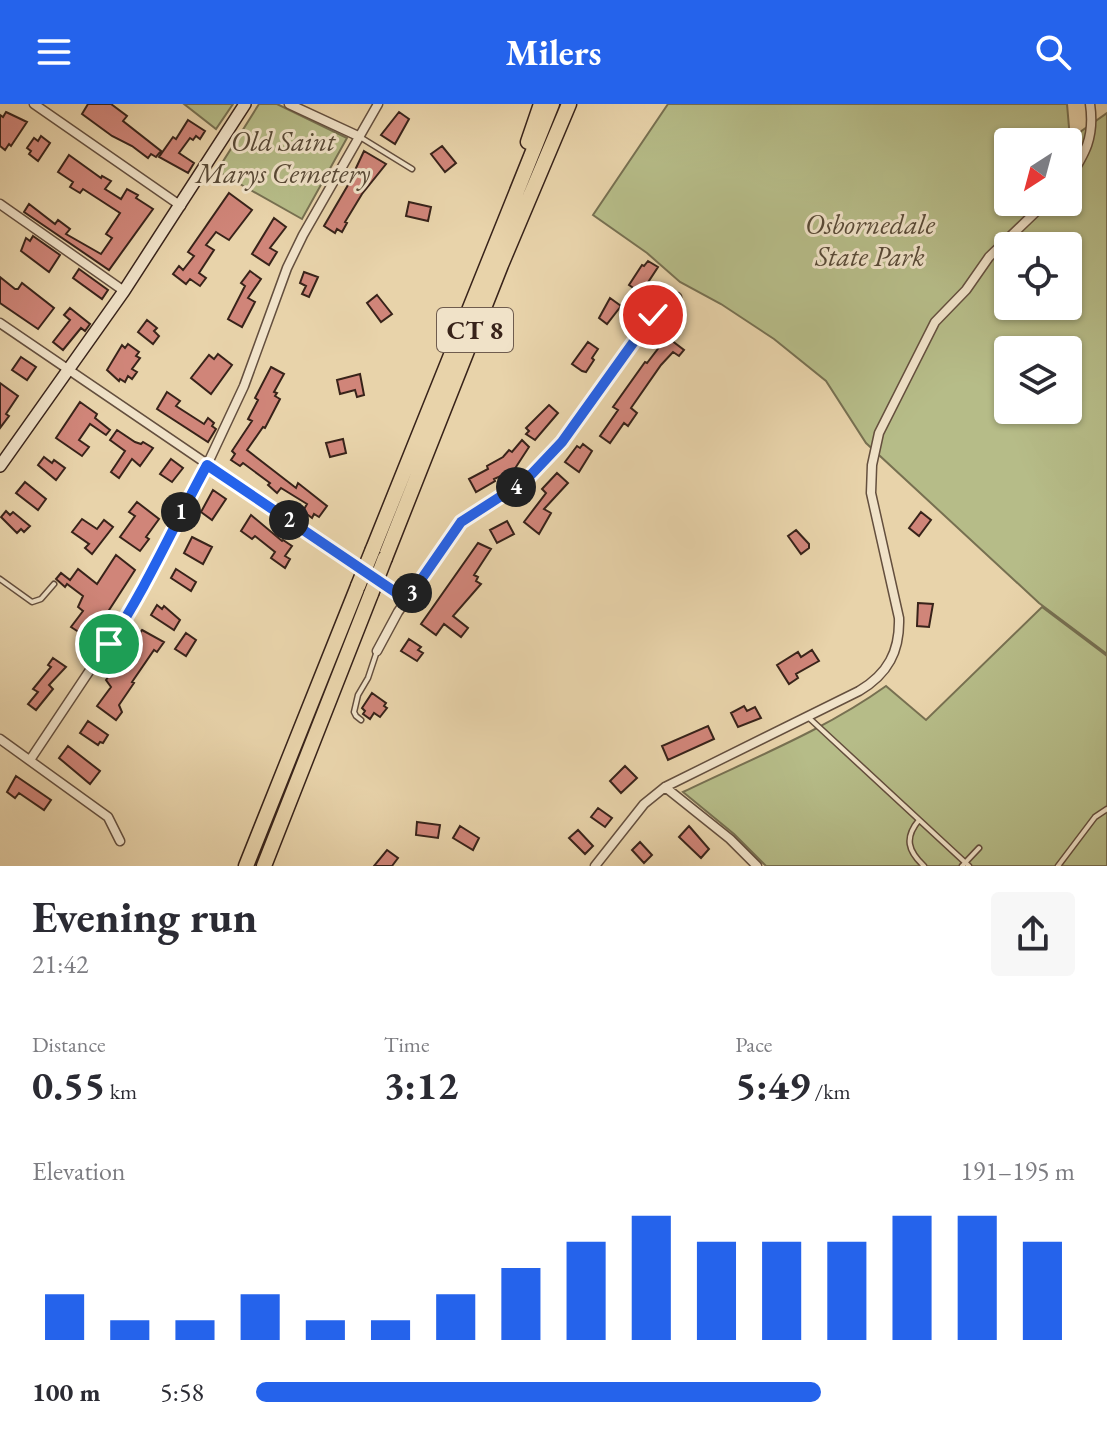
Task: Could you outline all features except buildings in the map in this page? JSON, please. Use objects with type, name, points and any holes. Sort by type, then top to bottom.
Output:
[{"type":"highway","points":[[515,192],[541,104]]},
{"type":"highway","name":"CT 8","points":[[379,554],[515,192],[552,104]]},
{"type":"highway","name":"CT 8","points":[[246,866],[569,104]]},
{"type":"highway","name":"CT 8","points":[[264,866],[364,590]]},
{"type":"main road","points":[[0,466],[124,291],[245,104]]},
{"type":"street","points":[[34,104],[181,206]]},
{"type":"street","points":[[289,104],[358,136]]},
{"type":"street","points":[[30,760],[133,609],[156,566],[244,386],[287,268],[378,104]]},
{"type":"street","points":[[1082,159],[1087,152],[1091,132],[1090,104]]},
{"type":"street","points":[[0,204],[124,291]]},
{"type":"street","points":[[595,866],[644,804],[665,787],[874,682],[890,663],[896,650],[899,618],[871,493],[872,465],[879,433],[935,322],[966,290],[989,257],[1031,216]]},
{"type":"street","points":[[377,651],[407,600],[461,522],[526,480],[562,442],[653,315],[677,297]]},
{"type":"street","points":[[0,323],[407,600]]},
{"type":"street","points":[[0,739],[108,817],[120,841]]},
{"type":"street","points":[[665,787],[730,839],[757,866]]},
{"type":"lane","points":[[358,136],[412,169]]},
{"type":"lane","points":[[0,579],[32,602],[41,599],[54,584]]},
{"type":"lane","points":[[361,720],[354,712],[355,705],[377,651]]},
{"type":"lane","points":[[808,717],[965,865],[979,848]]},
{"type":"lane","points":[[1058,866],[1095,817],[1107,809]]},
{"type":"lane","points":[[919,820],[909,834],[908,844],[924,866]]},
{"type":"green space","points":[[184,104],[233,104],[216,129]]},
{"type":"green space","name":"Old Saint Marys Cemetery","points":[[259,104],[277,104],[347,138],[302,219],[217,171]]},
{"type":"green space","name":"Osbornedale State Park","points":[[668,104],[1067,104],[1069,128],[994,128],[994,216],[1082,216],[1082,131],[1107,113],[1107,654],[1039,603],[866,443],[826,381],[774,339],[721,304],[680,282],[647,253],[593,215]]},
{"type":"green space","points":[[1042,607],[1107,656],[1107,866],[766,866],[734,834],[683,792],[813,730],[886,686],[926,720]]},
{"type":"route","points":[[109,644],[144,589],[175,522],[207,465],[407,600],[461,522],[526,480],[562,442],[653,315]]}]
